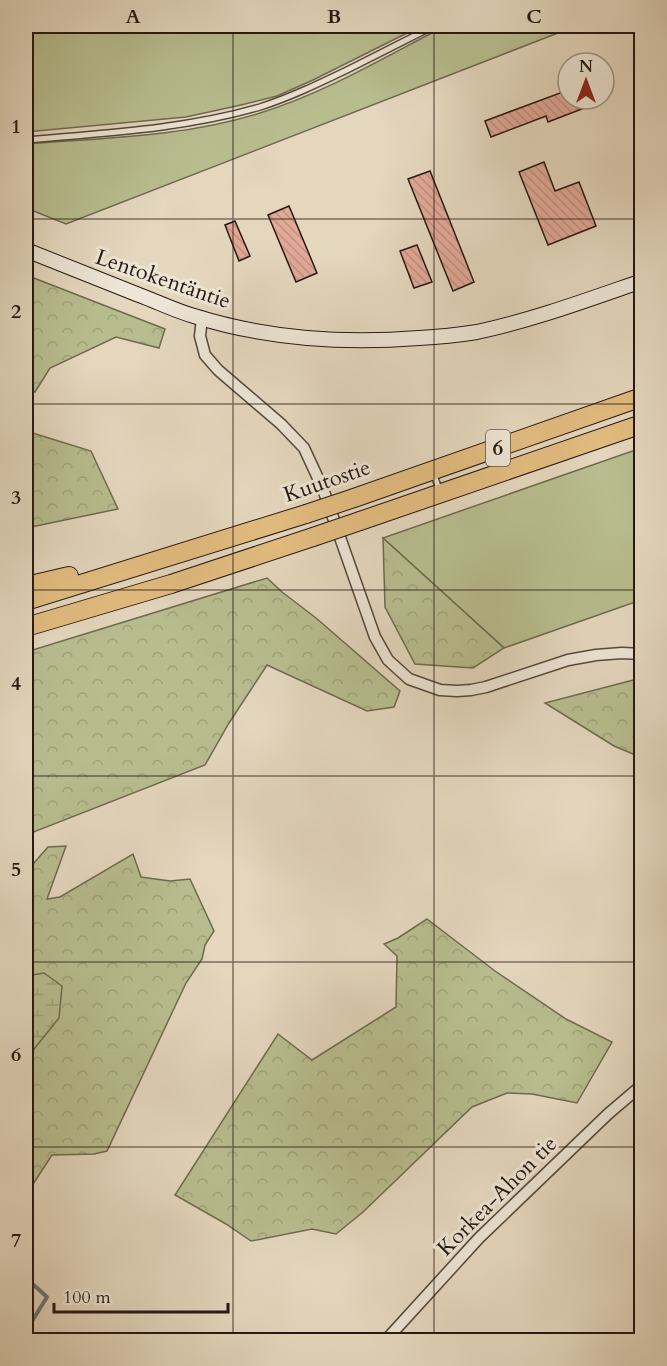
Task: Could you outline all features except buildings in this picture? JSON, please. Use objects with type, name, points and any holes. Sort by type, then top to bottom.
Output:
[{"type":"highway","name":"Kuutostie","points":[[26,601],[306,514],[642,397]]},
{"type":"highway","name":"6","points":[[26,627],[171,584],[314,537],[642,424]]},
{"type":"highway","points":[[26,586],[306,514]]},
{"type":"street","name":"Lentokentäntie","points":[[26,250],[202,318],[266,333],[346,341],[392,341],[476,332],[520,321],[642,281]]},
{"type":"street","points":[[202,318],[200,336],[205,355],[218,370],[281,424],[304,448],[323,489],[375,637],[388,660],[409,679],[440,690],[457,691],[486,687],[568,660],[596,655],[642,654]]},
{"type":"street","name":"Korkea-Ahon tie","points":[[386,1341],[479,1238],[608,1114],[642,1085]]},
{"type":"lane","points":[[26,140],[206,120],[259,107],[310,88],[434,26]]},
{"type":"lane","points":[[433,470],[441,493]]},
{"type":"green space","points":[[26,26],[421,26],[277,96],[186,117],[26,132]]},
{"type":"green space","points":[[445,26],[576,26],[66,224],[26,208],[26,144],[173,132],[260,113],[331,85]]},
{"type":"green space","points":[[26,275],[165,329],[159,348],[116,337],[50,368],[35,392],[26,389]]},
{"type":"green space","points":[[26,431],[91,451],[118,509],[26,528]]},
{"type":"green space","points":[[641,448],[641,600],[504,648],[383,538]]},
{"type":"green space","points":[[383,538],[504,648],[473,668],[415,664],[385,607]]},
{"type":"green space","points":[[267,578],[400,691],[394,707],[367,711],[267,665],[205,765],[26,835],[26,652]]},
{"type":"green space","points":[[641,678],[641,760],[545,703]]},
{"type":"green space","points":[[66,846],[47,899],[60,897],[133,854],[141,877],[170,881],[190,879],[214,931],[205,945],[202,959],[186,983],[107,1151],[94,1154],[52,1155],[26,1195],[26,872],[48,847]]},
{"type":"green space","points":[[427,919],[495,971],[566,1019],[612,1042],[577,1103],[532,1094],[507,1093],[472,1107],[363,1212],[336,1234],[312,1229],[251,1241],[175,1195],[278,1034],[312,1060],[396,1007],[397,956],[384,944],[398,938]]},
{"type":"green space","points":[[44,973],[62,986],[59,1018],[26,1059],[26,976]]},
{"type":"waterway","points":[[26,1278],[47,1297],[26,1331]]}]
